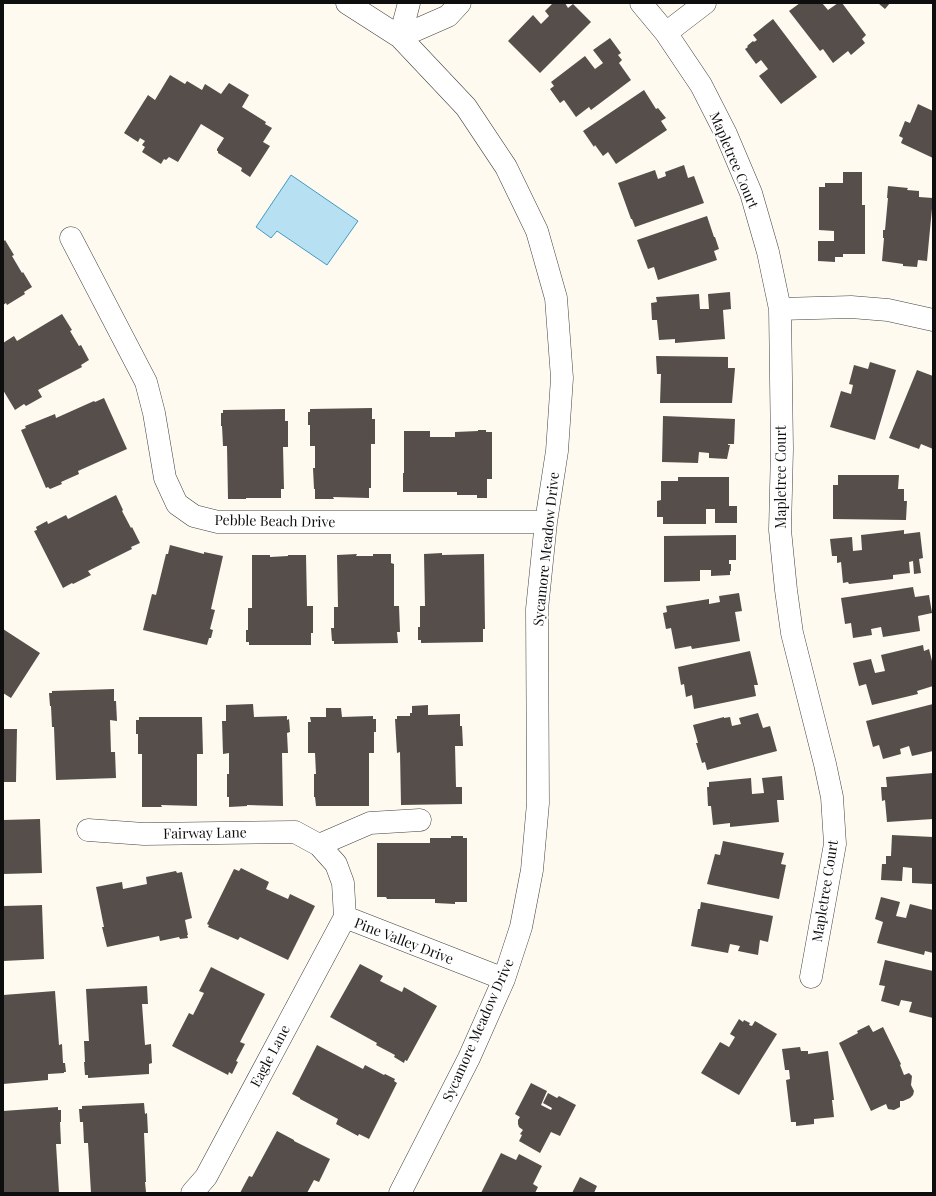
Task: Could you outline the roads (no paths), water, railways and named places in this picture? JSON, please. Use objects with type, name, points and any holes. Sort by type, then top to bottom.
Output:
[{"type":"street","name":"Sycamore Meadow Drive","points":[[347,3],[400,37],[466,107],[506,167],[537,231],[556,298],[562,378],[557,451],[546,522],[537,609],[538,803],[532,870],[521,927],[504,979],[469,1058],[400,1193]]},
{"type":"street","points":[[400,37],[409,3]]},
{"type":"street","points":[[400,37],[448,16],[460,3]]},
{"type":"street","name":"Mapletree Court","points":[[641,3],[666,32],[701,85],[726,134],[750,193],[768,252],[780,309],[782,449],[780,530],[786,590],[792,633],[832,797],[835,844],[811,978]]},
{"type":"street","points":[[666,32],[705,3]]},
{"type":"street","name":"Pebble Beach Drive","points":[[71,238],[146,382],[154,413],[165,478],[178,504],[194,516],[218,522],[546,522]]},
{"type":"street","points":[[780,309],[851,306],[888,310],[933,320]]},
{"type":"street","points":[[319,845],[370,823],[420,820]]},
{"type":"street","name":"Fairway Lane","points":[[88,830],[144,834],[295,832],[319,845]]},
{"type":"street","name":"Pine Valley Drive","points":[[319,845],[336,864],[343,884],[345,917],[504,979]]},
{"type":"street","name":"Eagle Lane","points":[[192,1193],[206,1176],[345,917]]},
{"type":"water","points":[[291,175],[358,221],[327,265],[277,231],[271,238],[256,227]]}]
